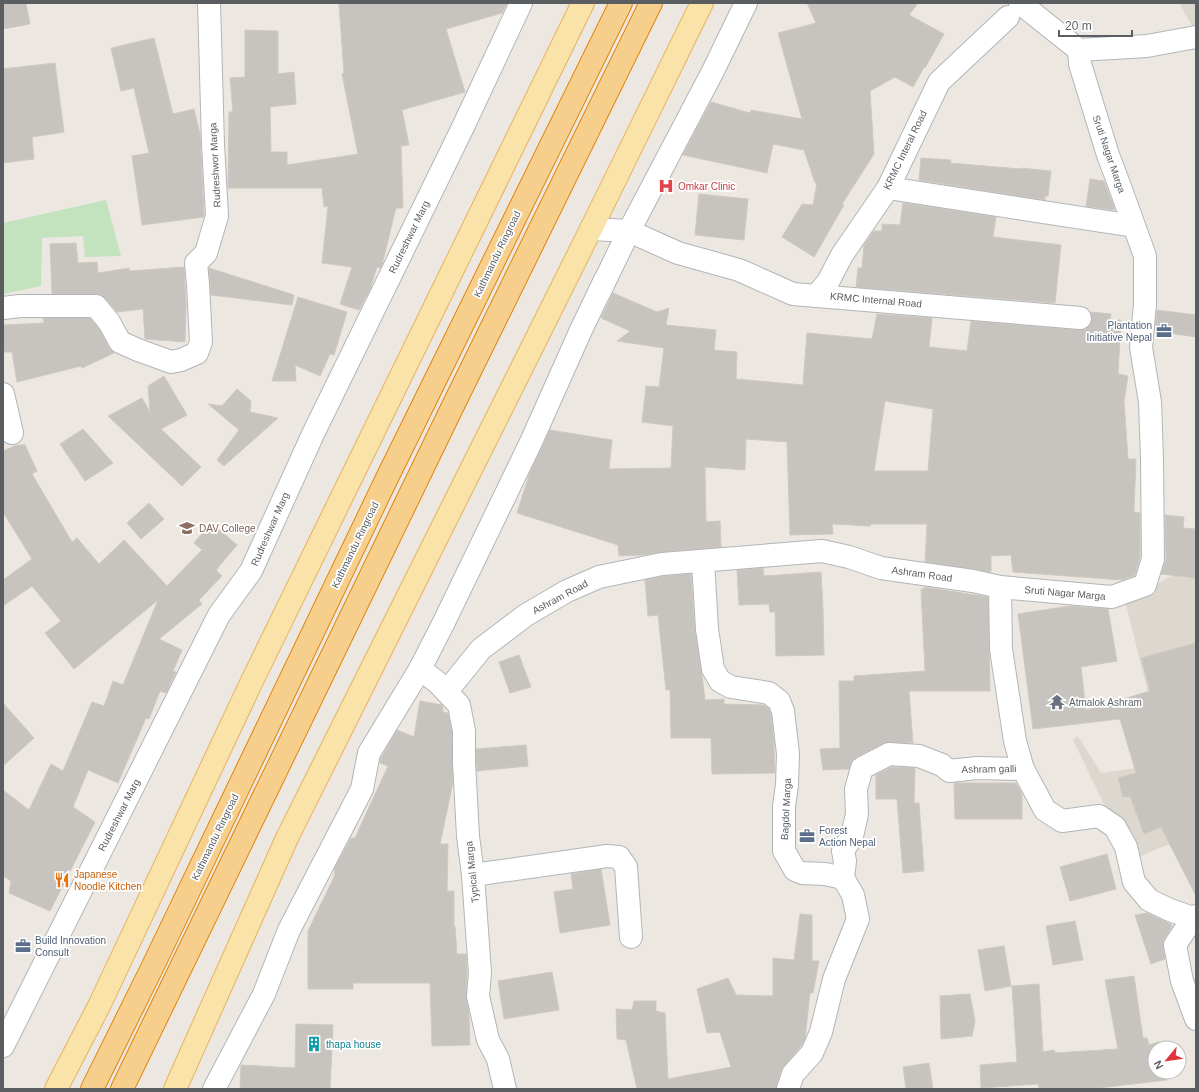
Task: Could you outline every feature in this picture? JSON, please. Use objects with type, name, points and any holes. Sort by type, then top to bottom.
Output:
[{"type":"highway","name":"Kathmandu Ringroad","points":[[92,1089],[151,970],[387,478],[621,3]]},
{"type":"highway","points":[[122,1089],[650,3]]},
{"type":"main road","points":[[56,1089],[99,1006],[252,681],[583,3]]},
{"type":"main road","points":[[175,1089],[288,838],[702,3]]},
{"type":"street","name":"Rudreshwor Marga","points":[[3,308],[20,306],[96,306],[109,322],[120,342],[171,362],[181,360],[197,353],[200,342],[196,263],[206,253],[218,216],[209,3]]},
{"type":"street","name":"Rudreshwar Marg","points":[[3,1046],[219,616],[251,571],[313,434],[463,127],[521,3]]},
{"type":"street","points":[[214,1089],[264,994],[289,930],[362,789],[369,753],[420,669],[454,602],[521,464],[602,286],[629,231],[713,72],[746,3]]},
{"type":"street","points":[[1014,10],[1079,50],[1147,46],[1196,37]]},
{"type":"street","name":"KRMC Interal Road","points":[[816,296],[828,282],[842,255],[888,188],[939,82],[1014,10]]},
{"type":"street","name":"Sruti Nagar Marga","points":[[1000,587],[1112,597],[1144,585],[1153,559],[1150,402],[1141,347],[1145,304],[1145,256],[1108,155],[1080,64],[1079,50]]},
{"type":"street","points":[[888,188],[1134,226]]},
{"type":"street","points":[[591,229],[629,231]]},
{"type":"street","name":"KRMC Internal Road","points":[[629,231],[678,253],[739,270],[793,294],[1080,318]]},
{"type":"street","points":[[3,394],[12,433]]},
{"type":"street","name":"Ashram Road","points":[[447,691],[481,649],[526,615],[567,591],[599,577],[662,564],[822,551],[849,557],[881,568],[973,581],[1000,587]]},
{"type":"street","name":"Bagdol Marga","points":[[703,561],[707,629],[713,669],[720,681],[731,687],[769,693],[779,701],[783,711],[788,754],[787,786],[784,806],[784,851],[795,870],[802,873],[825,874],[844,878]]},
{"type":"street","points":[[1000,587],[1001,649],[1015,741],[1023,769],[1045,810],[1062,821],[1099,816],[1115,827],[1126,847],[1134,882],[1149,900],[1170,910],[1194,917],[1175,946],[1182,981],[1196,1019]]},
{"type":"street","name":"Typical Marga","points":[[420,669],[447,691],[459,705],[464,731],[464,762],[468,829],[480,974],[478,996],[488,1040],[498,1059],[505,1089]]},
{"type":"street","name":"Ashram galli","points":[[844,878],[845,861],[843,851],[852,836],[857,814],[856,789],[862,768],[889,754],[919,756],[942,765],[949,771],[977,768],[1023,769]]},
{"type":"street","points":[[473,875],[607,856],[619,857],[626,867],[631,936]]},
{"type":"street","points":[[788,1089],[793,1074],[812,1053],[821,1032],[834,979],[858,920],[853,895],[844,878]]},
{"type":"shaded area","points":[[1179,3],[1196,3],[1196,33]]},
{"type":"shaded area","points":[[1196,563],[1196,833],[1131,860],[1073,740],[1078,736],[1101,773],[1166,764],[1125,601]]},
{"type":"green space","points":[[106,200],[121,256],[85,257],[83,236],[42,238],[41,286],[3,294],[3,223]]},
{"type":"building","points":[[3,3],[26,3],[30,24],[3,29]]},
{"type":"building","points":[[507,3],[502,13],[446,29],[465,92],[402,110],[409,145],[401,146],[403,208],[396,208],[382,265],[380,268],[377,267],[370,289],[359,310],[340,304],[352,267],[322,263],[328,206],[324,207],[322,188],[228,188],[229,112],[233,112],[230,78],[245,77],[245,30],[278,31],[278,74],[294,72],[296,104],[270,107],[271,152],[287,152],[287,165],[358,154],[342,74],[344,73],[339,4]]},
{"type":"building","points":[[807,3],[918,3],[909,15],[944,34],[913,87],[895,77],[870,91],[874,154],[842,204],[844,205],[814,257],[782,237],[802,204],[813,205],[817,183],[815,183],[804,150],[773,144],[767,173],[683,155],[711,102],[750,113],[751,110],[802,119],[778,33],[816,23]]},
{"type":"building","points":[[154,38],[173,114],[194,109],[200,134],[204,217],[142,225],[132,156],[149,153],[134,88],[121,91],[111,48]]},
{"type":"building","points":[[55,63],[64,132],[32,137],[34,159],[3,163],[3,69]]},
{"type":"building","points":[[921,158],[951,160],[950,163],[1051,171],[1048,196],[1045,196],[1045,200],[919,180]]},
{"type":"building","points":[[1090,179],[1104,181],[1114,210],[1086,206]]},
{"type":"building","points":[[699,194],[748,199],[744,240],[695,235]]},
{"type":"building","points":[[903,203],[996,217],[993,237],[1061,245],[1055,303],[856,287],[858,268],[862,268],[864,245],[874,231],[882,231],[882,224],[900,225]]},
{"type":"building","points":[[76,243],[78,263],[97,262],[98,273],[129,268],[130,271],[184,267],[186,304],[185,342],[145,339],[143,309],[117,312],[101,295],[52,294],[50,244]]},
{"type":"building","points":[[209,268],[294,295],[292,305],[211,295]]},
{"type":"building","points":[[613,293],[657,312],[669,308],[666,325],[716,330],[714,350],[737,352],[736,379],[803,385],[807,333],[872,339],[877,314],[932,318],[929,347],[967,351],[971,321],[1079,330],[1086,329],[1090,325],[1092,319],[1091,312],[1111,314],[1110,320],[1121,320],[1118,374],[1128,376],[1124,401],[1128,459],[1136,459],[1134,512],[1140,513],[1140,557],[1135,575],[1122,580],[1013,572],[1011,555],[991,556],[991,572],[925,562],[927,524],[871,524],[870,526],[832,524],[833,534],[790,535],[787,442],[746,439],[745,470],[705,467],[706,522],[720,521],[721,547],[619,556],[618,545],[517,513],[529,475],[550,430],[612,440],[609,469],[671,468],[673,426],[642,422],[646,386],[659,387],[664,348],[617,341],[630,331],[601,318]],"holes":[[[885,401],[933,409],[928,471],[874,471]]]},
{"type":"building","points":[[298,297],[347,312],[334,355],[330,354],[320,376],[295,365],[296,381],[272,381]]},
{"type":"building","points":[[1157,310],[1196,315],[1196,337],[1155,331]]},
{"type":"building","points":[[43,318],[90,318],[99,329],[109,348],[114,353],[82,368],[81,366],[17,382],[12,352],[3,352],[3,325],[44,323]]},
{"type":"building","points":[[164,376],[187,415],[161,429],[201,467],[182,486],[108,416],[142,398],[150,412],[148,386]]},
{"type":"building","points":[[237,389],[251,401],[250,412],[278,418],[224,466],[217,460],[239,430],[208,404],[222,406]]},
{"type":"building","points":[[83,429],[113,463],[85,481],[60,444]]},
{"type":"building","points":[[17,445],[25,445],[37,471],[32,474],[72,542],[77,538],[99,564],[124,540],[167,586],[202,550],[194,543],[208,526],[215,526],[237,545],[216,570],[222,576],[199,600],[202,604],[159,639],[182,650],[173,671],[176,672],[166,693],[160,691],[149,719],[146,718],[118,783],[88,770],[73,807],[95,822],[50,911],[9,893],[11,881],[3,876],[3,790],[29,810],[51,764],[63,771],[92,702],[104,706],[113,681],[123,685],[158,600],[74,669],[45,633],[61,621],[32,586],[3,606],[3,580],[32,559],[3,512],[3,451]]},
{"type":"building","points":[[149,503],[164,519],[141,539],[127,523]]},
{"type":"building","points":[[1165,515],[1184,517],[1183,528],[1196,529],[1196,578],[1161,574],[1166,559]]},
{"type":"building","points":[[763,568],[764,576],[821,572],[824,655],[776,656],[775,612],[770,612],[769,604],[739,605],[737,570]]},
{"type":"building","points":[[691,574],[695,631],[705,700],[724,699],[724,704],[764,705],[769,709],[771,714],[774,743],[775,773],[712,774],[711,738],[671,738],[670,690],[666,690],[658,615],[648,616],[645,580],[664,576]]},
{"type":"building","points":[[924,587],[988,597],[990,691],[909,691],[913,743],[884,743],[856,757],[852,760],[849,769],[823,770],[820,749],[840,748],[839,681],[854,681],[854,676],[925,671],[921,589],[924,589]]},
{"type":"building","points":[[1069,606],[1108,609],[1117,661],[1081,667],[1086,710],[1150,691],[1141,658],[1196,643],[1196,896],[1161,827],[1144,834],[1130,796],[1123,797],[1118,778],[1136,773],[1120,719],[1033,729],[1018,614]]},
{"type":"building","points":[[519,655],[531,687],[510,693],[499,662]]},
{"type":"building","points":[[420,701],[442,705],[443,712],[448,713],[452,732],[453,782],[440,844],[448,844],[447,891],[454,891],[454,927],[455,926],[457,954],[466,954],[466,995],[469,1015],[470,1045],[432,1046],[430,983],[353,983],[353,989],[308,989],[308,931],[334,877],[335,868],[351,838],[355,838],[388,766],[380,763],[381,758],[397,730],[414,737]]},
{"type":"building","points":[[3,703],[34,738],[3,766]]},
{"type":"building","points":[[526,745],[528,766],[477,771],[476,749]]},
{"type":"building","points":[[892,767],[915,768],[914,803],[919,803],[924,871],[903,873],[897,799],[876,799],[876,775]]},
{"type":"building","points":[[954,783],[1016,783],[1022,794],[1022,819],[955,819]]},
{"type":"building","points":[[1107,854],[1116,889],[1070,901],[1060,867]]},
{"type":"building","points":[[601,869],[610,925],[560,933],[554,892],[573,889],[571,874]]},
{"type":"building","points":[[1147,913],[1171,924],[1172,926],[1164,939],[1163,947],[1165,959],[1151,964],[1135,915]]},
{"type":"building","points":[[800,914],[812,915],[812,961],[819,961],[813,993],[810,993],[805,1039],[781,1070],[776,1089],[637,1089],[626,1040],[617,1039],[616,1009],[632,1010],[634,1001],[656,1001],[656,1011],[665,1013],[668,1079],[731,1067],[720,1032],[707,1033],[697,989],[728,978],[736,995],[773,996],[773,958],[794,960]]},
{"type":"building","points":[[1075,921],[1083,960],[1053,965],[1046,926]]},
{"type":"building","points":[[1004,946],[1011,986],[985,991],[978,950]]},
{"type":"building","points":[[552,972],[559,1010],[504,1019],[498,981]]},
{"type":"building","points":[[1134,976],[1143,1038],[1147,1038],[1148,1040],[1147,1080],[1167,1080],[1090,1089],[1039,1089],[1038,1084],[981,1088],[980,1065],[1017,1062],[1012,986],[1039,984],[1043,1052],[1054,1050],[1055,1053],[1118,1049],[1105,980]]},
{"type":"building","points":[[970,994],[975,1021],[972,1036],[941,1039],[940,996]]},
{"type":"building","points":[[296,1024],[333,1025],[330,1089],[240,1089],[241,1065],[295,1068]]},
{"type":"building","points":[[929,1063],[933,1089],[906,1089],[903,1067]]},
{"type":"place","name":"Omkar Clinic","points":[[666,186]]},
{"type":"place","name":"Plantation Initiative Nepal","points":[[1164,331]]},
{"type":"place","name":"DAV College","points":[[187,528]]},
{"type":"place","name":"Atmalok Ashram","points":[[1057,702]]},
{"type":"place","name":"Forest Action Nepal","points":[[807,836]]},
{"type":"place","name":"Japanese Noodle Kitchen","points":[[62,880]]},
{"type":"place","name":"Build Innovation Consult","points":[[23,946]]},
{"type":"place","name":"thapa house","points":[[314,1044]]}]
